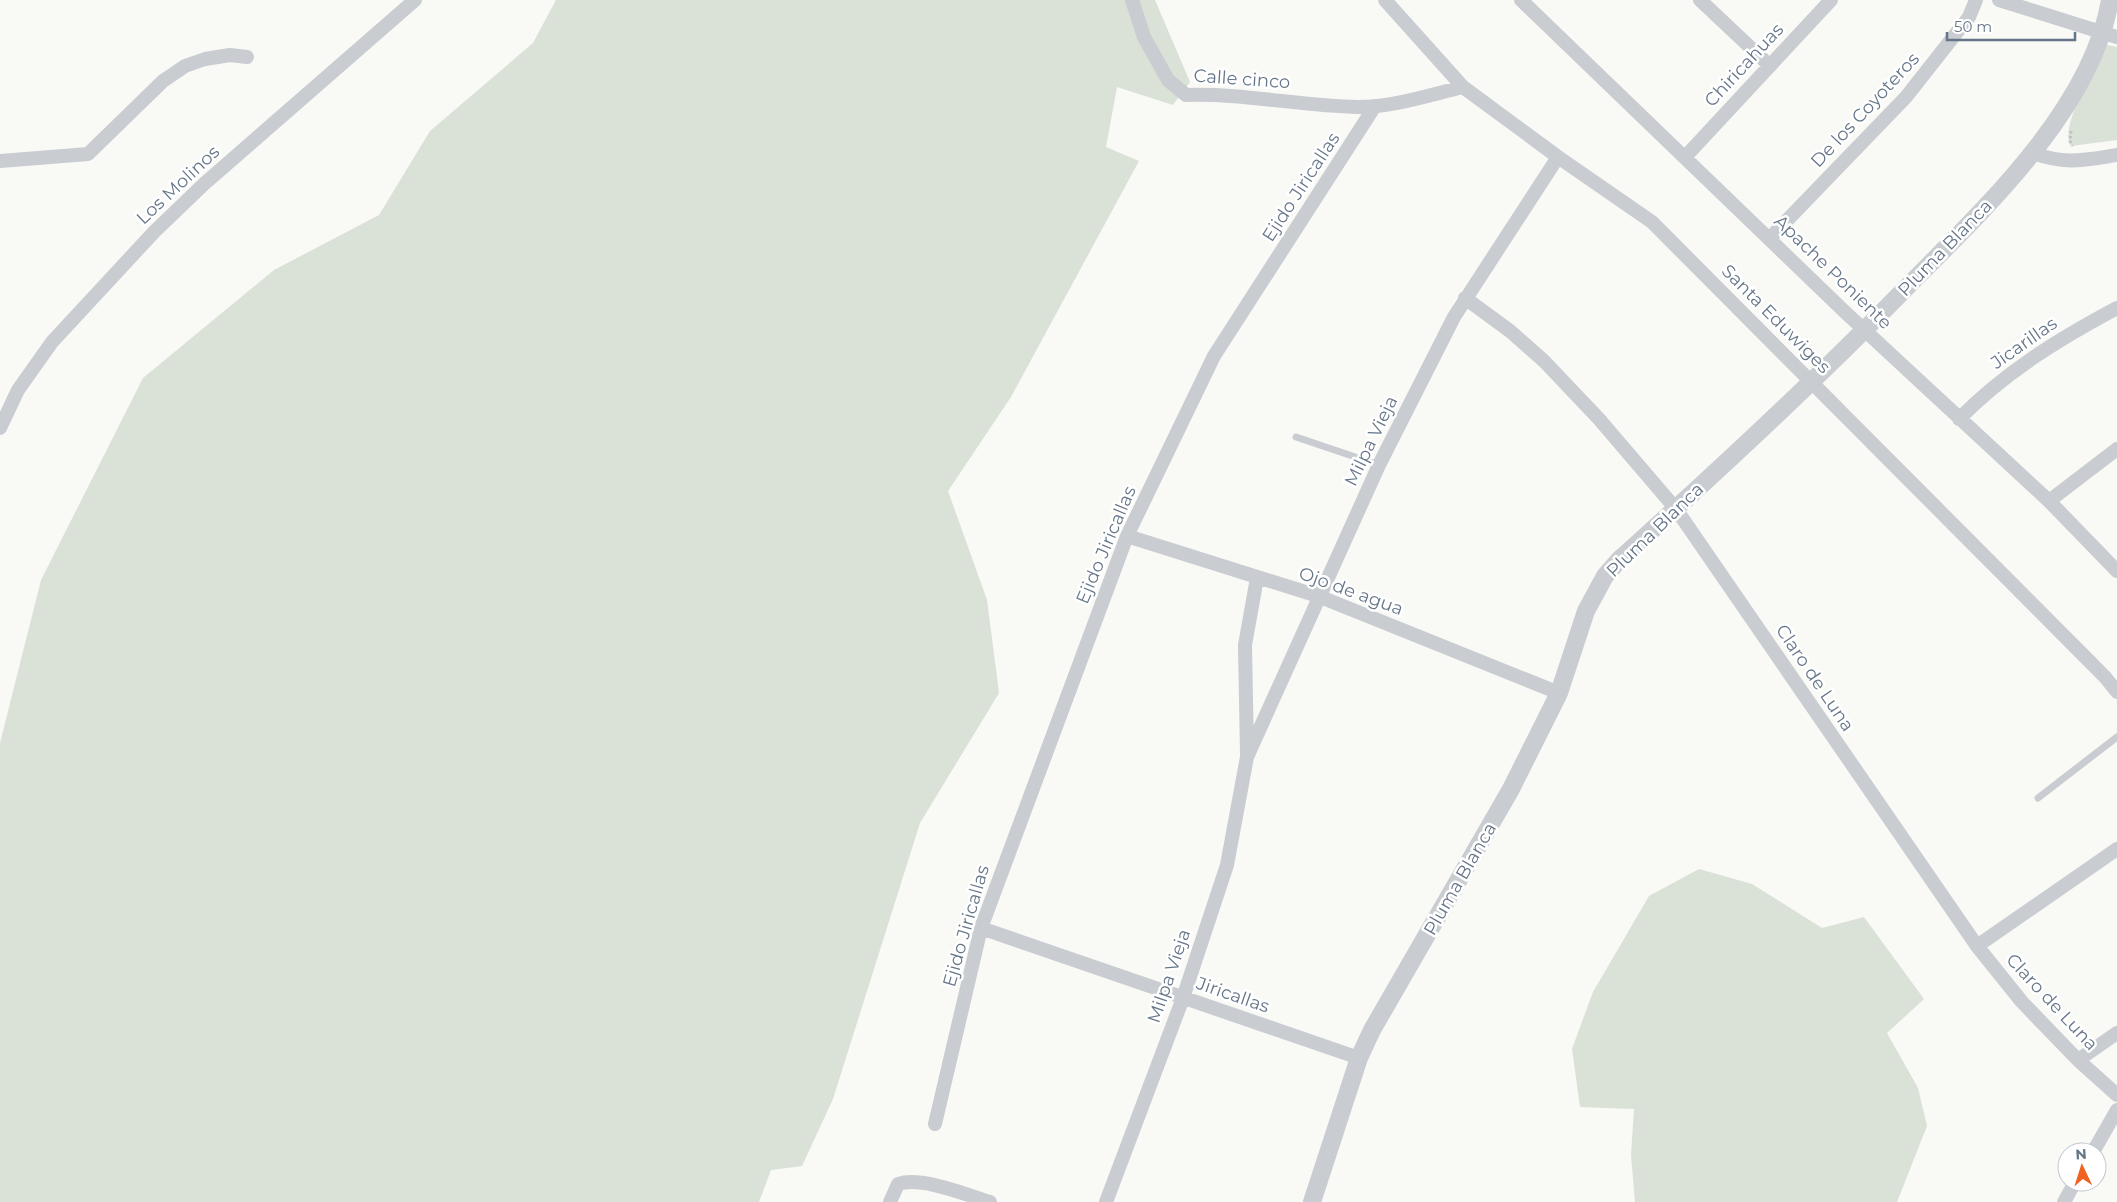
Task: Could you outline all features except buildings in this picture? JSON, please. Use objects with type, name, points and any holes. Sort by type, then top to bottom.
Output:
[{"type":"street","name":"Los Molinos","points":[[0,428],[18,390],[52,342],[154,232],[204,184],[415,0]]},
{"type":"street","name":"Calle cinco","points":[[1132,0],[1144,37],[1168,80],[1186,96],[1221,94],[1358,107],[1375,106]]},
{"type":"street","name":"Santa Eduwiges","points":[[1385,0],[1463,87],[1558,157],[1652,222],[2117,692]]},
{"type":"street","name":"Apache Poniente","points":[[1522,0],[1866,330],[2049,501],[2117,571]]},
{"type":"street","points":[[1700,0],[1769,65]]},
{"type":"street","name":"Chiricahuas","points":[[1686,156],[1831,0]]},
{"type":"street","name":"De los Coyoteros","points":[[1770,238],[1906,97],[1969,17],[1976,0]]},
{"type":"street","points":[[2000,0],[2112,32]]},
{"type":"street","name":"Pluma Blanca","points":[[1312,1202],[1359,1058],[1372,1030],[1511,789],[1558,693],[1586,611],[1605,576],[1619,560],[1813,383],[1977,216],[2033,153],[2056,121],[2112,32],[2110,0]]},
{"type":"street","points":[[0,161],[88,154],[163,81],[185,66],[205,59],[230,55],[247,57]]},
{"type":"street","points":[[1375,106],[1463,87]]},
{"type":"street","name":"Ejido Jiricallas","points":[[935,1124],[981,928],[1127,536],[1214,356],[1375,106]]},
{"type":"street","points":[[2033,153],[2053,161],[2076,161],[2117,155]]},
{"type":"street","name":"Milpa Vieja","points":[[1247,757],[1318,596],[1379,465],[1464,298],[1558,157]]},
{"type":"street","name":"Claro de Luna","points":[[1464,298],[1510,331],[1544,361],[1599,419],[1676,508],[1977,946],[2022,1002],[2078,1060],[2117,1095]]},
{"type":"street","name":"Jicarillas","points":[[1960,419],[2025,361],[2066,335],[2117,308]]},
{"type":"street","points":[[2049,501],[2117,449]]},
{"type":"street","name":"Ojo de agua","points":[[1127,536],[1318,596],[1558,693]]},
{"type":"street","name":"Milpa Vieja","points":[[1106,1202],[1183,998],[1227,865],[1247,757],[1245,645],[1257,578]]},
{"type":"street","points":[[1977,946],[2117,849]]},
{"type":"street","name":"Jiricallas","points":[[981,928],[1359,1058]]},
{"type":"street","points":[[2078,1060],[2117,1032]]},
{"type":"street","points":[[2099,1142],[2117,1110]]},
{"type":"street","points":[[890,1202],[898,1184],[908,1182],[927,1184],[990,1202]]},
{"type":"lane","points":[[1296,436],[1379,465]]},
{"type":"lane","points":[[2038,798],[2117,737]]},
{"type":"shaded area","points":[[556,0],[1155,0],[1190,82],[1173,105],[1117,87],[1106,147],[1139,161],[1011,397],[948,491],[987,600],[999,693],[920,823],[833,1099],[802,1166],[771,1170],[759,1202],[0,1202],[0,743],[41,580],[143,378],[274,270],[379,215],[430,131],[533,43]]},
{"type":"shaded area","points":[[2108,45],[2117,47],[2117,140],[2071,146],[2068,138],[2074,112],[2104,47]]},
{"type":"shaded area","points":[[1699,869],[1752,884],[1822,928],[1864,917],[1924,999],[1887,1033],[1918,1088],[1927,1126],[1897,1202],[1635,1202],[1631,1155],[1634,1109],[1580,1107],[1572,1049],[1593,992],[1649,896]]}]
